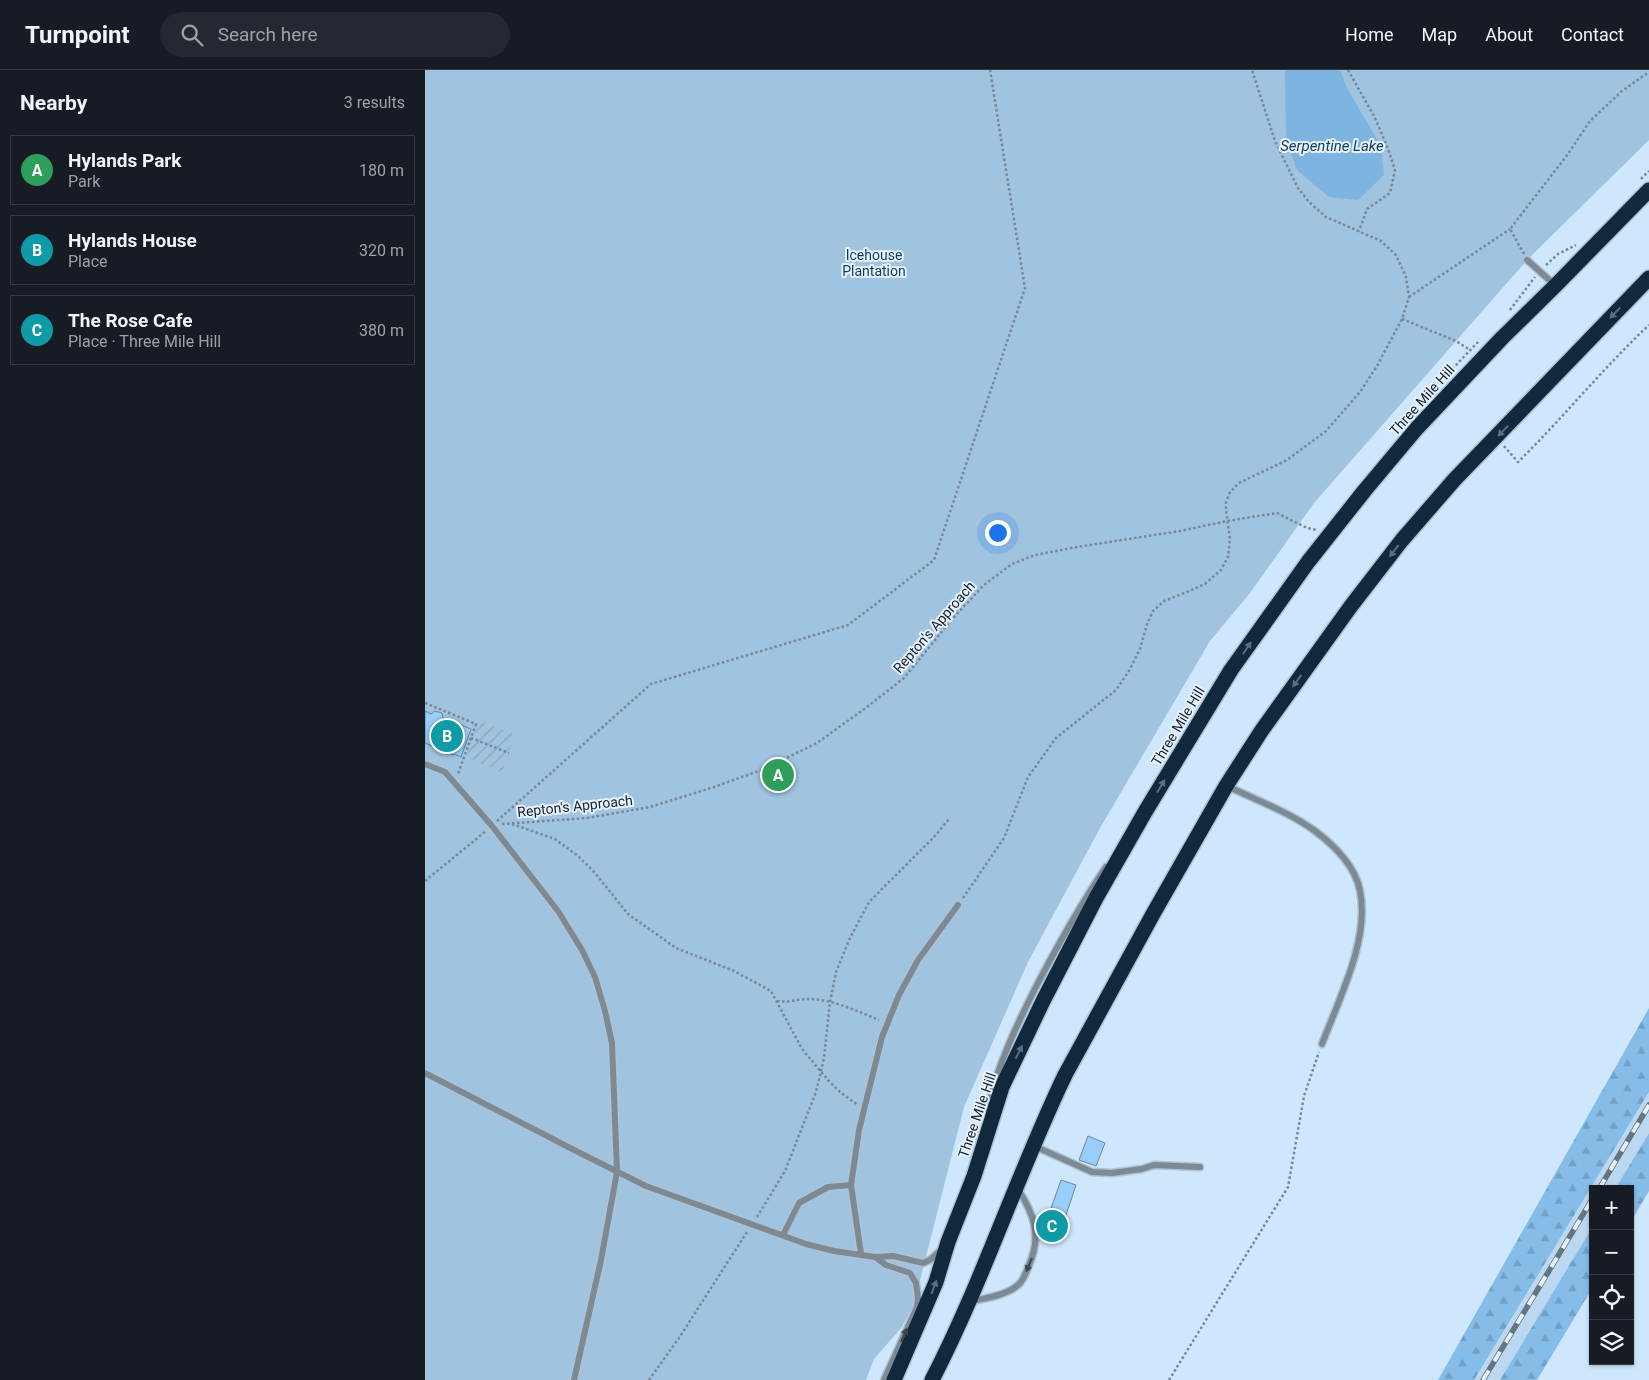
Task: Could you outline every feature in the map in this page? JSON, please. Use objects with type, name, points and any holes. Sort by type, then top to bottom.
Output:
[{"type":"highway","name":"Three Mile Hill","points":[[895,1380],[929,1299],[948,1242],[974,1176],[1002,1087],[1096,898],[1145,812],[1231,670],[1308,562],[1417,428],[1496,344],[1649,190]]},
{"type":"highway","points":[[933,1380],[969,1302],[1045,1116],[1079,1047],[1226,786],[1262,730],[1351,606],[1402,540],[1437,499],[1649,278]]},
{"type":"lane","points":[[1527,260],[1556,285]]},
{"type":"lane","points":[[425,764],[445,772],[492,826],[558,911],[582,950],[595,976],[611,1043],[617,1172],[601,1260],[574,1380]]},
{"type":"lane","points":[[1226,786],[1294,818],[1315,831],[1331,844],[1355,876],[1360,890],[1362,912],[1360,934],[1353,960],[1322,1044]]},
{"type":"lane","points":[[861,1254],[851,1185],[863,1109],[887,1026],[899,995],[918,960],[958,905]]},
{"type":"lane","points":[[425,1073],[646,1186],[783,1236],[834,1251],[875,1257],[893,1256],[923,1263],[936,1256],[948,1242]]},
{"type":"lane","points":[[1033,1146],[1093,1172],[1112,1173],[1143,1169],[1154,1165],[1200,1167]]},
{"type":"lane","points":[[783,1236],[799,1203],[828,1187],[851,1185]]},
{"type":"lane","points":[[969,1302],[1007,1291],[1017,1286],[1024,1277],[1034,1253],[1035,1230],[1033,1216],[1016,1187]]},
{"type":"lane","points":[[875,1257],[886,1265],[910,1273],[916,1283],[918,1298],[917,1306],[884,1380]]},
{"type":"path","points":[[425,881],[492,826],[651,684],[848,625],[934,560],[1025,288],[991,70]]},
{"type":"path","points":[[958,905],[1004,838],[1029,777],[1056,738],[1115,690],[1129,671],[1140,648],[1153,611],[1165,601],[1205,584],[1221,570],[1228,557],[1230,539],[1226,502],[1230,492],[1239,483],[1287,460],[1326,431],[1360,392],[1373,373],[1402,319],[1409,297],[1406,277],[1396,255],[1381,241],[1326,217],[1309,202],[1298,188],[1275,141],[1252,70]]},
{"type":"path","points":[[1348,70],[1377,124],[1395,170],[1390,193],[1367,209],[1359,231]]},
{"type":"path","points":[[1409,297],[1510,229],[1591,121],[1622,91],[1649,72]]},
{"type":"path","points":[[1510,229],[1527,260]]},
{"type":"path","points":[[1402,319],[1456,341],[1470,350]]},
{"type":"path","points":[[1496,438],[1518,462],[1561,418],[1598,376],[1649,326]]},
{"type":"path","name":"Repton's Approach","points":[[777,1001],[771,991],[734,971],[676,948],[628,914],[595,873],[578,856],[555,839],[510,823],[587,818],[650,807],[763,769],[817,742],[904,678],[954,617],[984,585],[1012,564],[1044,554],[1277,513],[1300,525]]},
{"type":"path","points":[[425,703],[476,724],[455,783]]},
{"type":"path","points":[[471,738],[509,753]]},
{"type":"path","points":[[649,1380],[679,1338],[753,1224],[785,1170],[814,1098],[821,1073],[830,1002],[839,963],[869,902],[934,837],[949,819]]},
{"type":"path","points":[[777,1001],[785,1003],[806,999],[830,1002],[878,1020],[887,1026]]},
{"type":"path","points":[[777,1001],[802,1049],[821,1073],[840,1092],[863,1109]]},
{"type":"path","points":[[1169,1380],[1289,1187],[1304,1096],[1322,1044]]},
{"type":"shaded area","points":[[1649,1092],[1649,1133],[1617,1185],[1592,1185]]},
{"type":"shaded area","points":[[1589,1191],[1589,1233],[1500,1380],[1474,1380]]},
{"type":"green space","name":"Icehouse Plantation","points":[[425,70],[1649,70],[1649,140],[1527,260],[1314,503],[1250,593],[1210,641],[1100,828],[1028,962],[964,1107],[914,1304],[902,1327],[874,1359],[866,1380],[425,1380]]},
{"type":"green space","points":[[480,721],[515,734],[502,772],[466,757]]},
{"type":"green space","points":[[1649,1008],[1649,1092],[1592,1185],[1589,1185],[1589,1191],[1474,1380],[1438,1380]]},
{"type":"green space","points":[[1649,1133],[1649,1191],[1634,1216],[1634,1185],[1617,1185]]},
{"type":"green space","points":[[1589,1233],[1589,1294],[1537,1380],[1500,1380]]},
{"type":"water","name":"Serpentine Lake","points":[[1285,70],[1340,70],[1347,88],[1381,146],[1384,175],[1358,200],[1329,197],[1297,170],[1286,140]]},
{"type":"building","points":[[425,711],[431,714],[435,711],[442,713],[443,718],[471,729],[461,757],[425,743]]},
{"type":"building","points":[[1088,1136],[1105,1143],[1096,1166],[1079,1160]]},
{"type":"building","points":[[1061,1180],[1076,1185],[1059,1236],[1040,1229],[1044,1216],[1048,1217]]},
{"type":"railway","points":[[1601,1185],[1649,1105]]},
{"type":"railway","points":[[1483,1380],[1589,1205]]},
{"type":"place","name":"Hylands House","points":[[447,736]]},
{"type":"place","name":"Hylands Park","points":[[778,775]]},
{"type":"place","name":"The Rose Cafe","points":[[1052,1226]]}]
